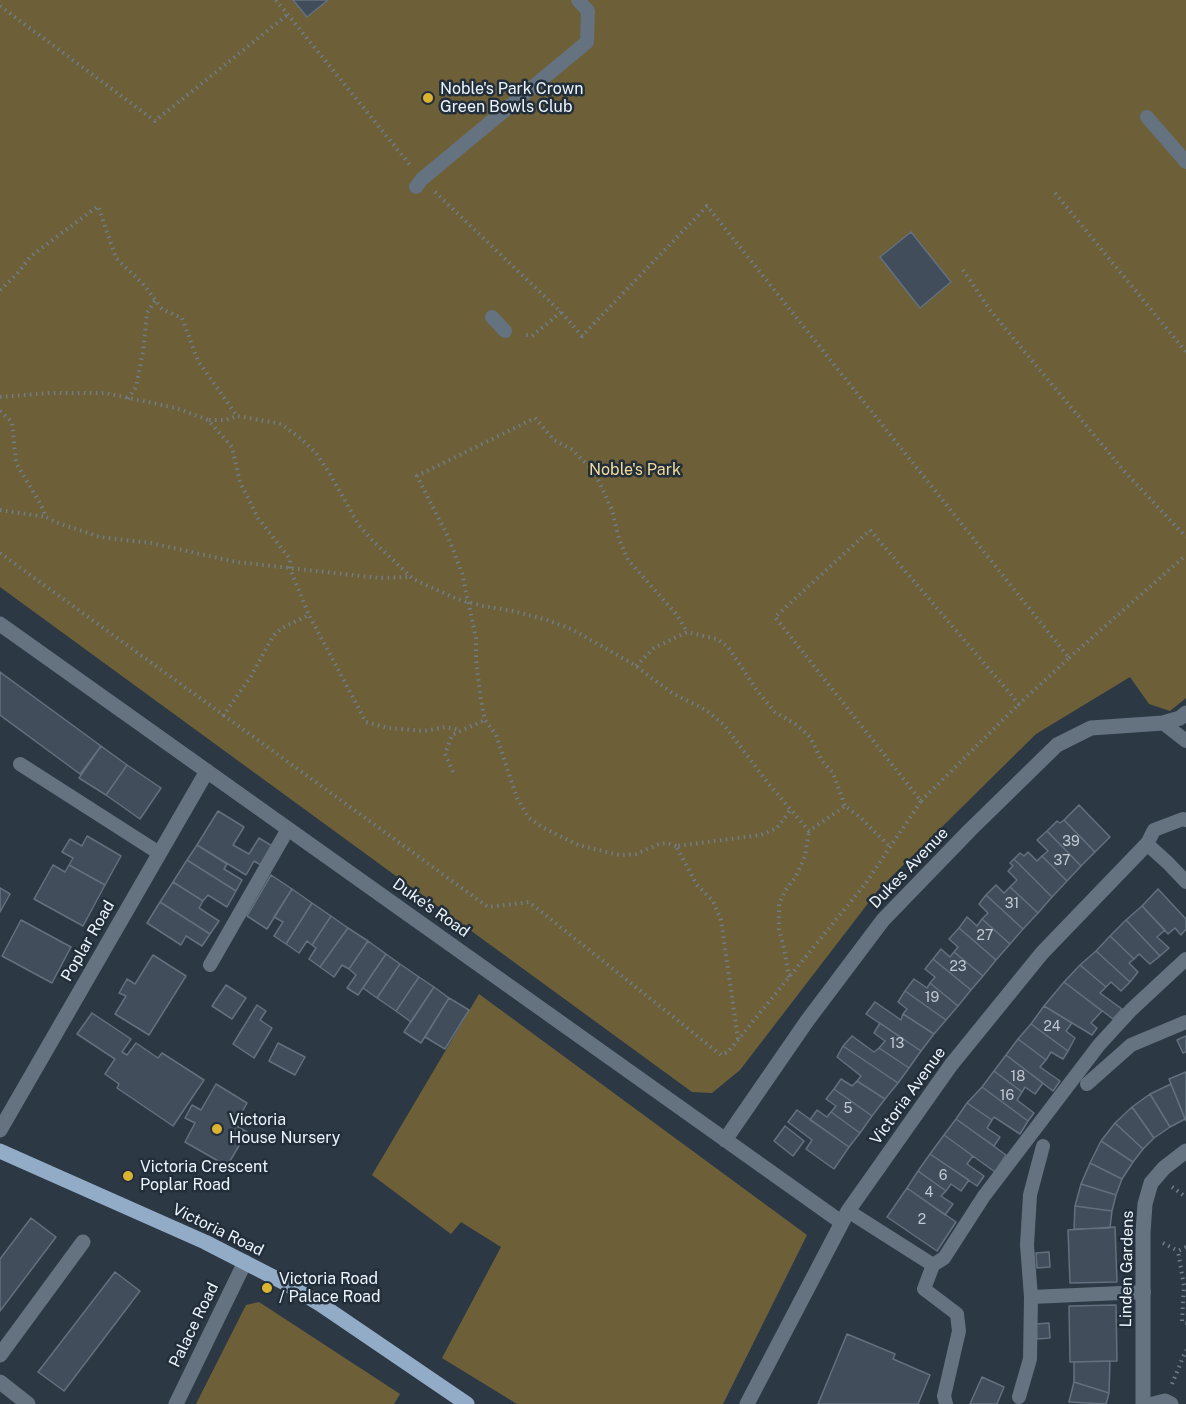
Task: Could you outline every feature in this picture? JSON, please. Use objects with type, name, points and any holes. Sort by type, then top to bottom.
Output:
[{"type":"main road","name":"Victoria Road","points":[[0,1151],[245,1262],[320,1304],[467,1404]]},
{"type":"street","name":"Duke's Road","points":[[0,624],[725,1140],[844,1216]]},
{"type":"street","name":"Dukes Avenue","points":[[725,1140],[807,1021],[883,920],[1049,752],[1091,728],[1163,723],[1180,718],[1186,713]]},
{"type":"street","name":"Poplar Road","points":[[0,1130],[207,771]]},
{"type":"street","name":"Victoria Avenue","points":[[747,1404],[844,1216],[951,1065],[1035,961],[1147,844]]},
{"type":"street","name":"Linden Gardens","points":[[1143,1404],[1145,1204],[1152,1183],[1157,1176],[1186,1151]]},
{"type":"street","points":[[0,1355],[83,1242]]},
{"type":"street","name":"Palace Road","points":[[176,1404],[245,1262]]},
{"type":"street","points":[[0,1382],[28,1404]]},
{"type":"lane","points":[[419,183],[587,42],[588,11],[578,0]]},
{"type":"lane","points":[[1147,117],[1186,162]]},
{"type":"lane","points":[[492,317],[505,331]]},
{"type":"lane","points":[[1163,723],[1186,741]]},
{"type":"lane","points":[[20,764],[159,852]]},
{"type":"lane","points":[[1186,820],[1183,819],[1154,830],[1147,844],[1186,882]]},
{"type":"lane","points":[[210,965],[288,829]]},
{"type":"lane","points":[[946,1404],[944,1396],[959,1331],[957,1314],[924,1289],[933,1265],[944,1258],[984,1196],[1099,1045],[1131,1010],[1186,959]]},
{"type":"lane","points":[[1087,1084],[1131,1045],[1186,1022]]},
{"type":"lane","points":[[1019,1397],[1030,1359],[1031,1297],[1027,1245],[1030,1195],[1042,1146]]},
{"type":"lane","points":[[844,1216],[933,1265]]},
{"type":"lane","points":[[1031,1297],[1144,1292]]},
{"type":"path","points":[[276,0],[419,183],[561,312],[582,336],[707,206],[1069,658]]},
{"type":"path","points":[[0,6],[154,121],[287,15]]},
{"type":"path","points":[[1055,193],[1186,352]]},
{"type":"path","points":[[0,291],[31,256],[98,206],[116,258],[144,285],[162,309],[182,318],[198,361],[237,416]]},
{"type":"path","points":[[963,270],[990,310],[1124,471],[1186,537]]},
{"type":"path","points":[[128,399],[136,387],[147,313],[155,301]]},
{"type":"path","points":[[505,331],[532,336],[561,312]]},
{"type":"path","points":[[0,397],[50,393],[105,393],[176,408],[208,420],[226,420],[237,416],[281,424],[316,453],[358,524],[411,577],[457,599],[513,611],[571,629],[636,666],[672,693],[706,710],[724,725],[809,831]]},
{"type":"path","points":[[0,411],[12,422],[16,463],[46,517]]},
{"type":"path","points":[[687,632],[677,615],[628,560],[619,538],[612,510],[594,471],[571,449],[554,440],[535,418],[417,476],[454,552],[470,603],[485,720],[496,735],[517,798],[529,818],[578,845],[619,855],[636,854],[658,844],[668,843],[676,846],[761,835],[777,828],[791,809]]},
{"type":"path","points":[[208,420],[232,447],[240,482],[258,518],[290,559],[290,569],[309,615],[366,722],[388,728],[424,731],[446,727],[460,730]]},
{"type":"path","points":[[0,510],[46,517],[100,537],[152,543],[236,562],[379,578],[411,577]]},
{"type":"path","points":[[921,801],[775,617],[870,530],[1018,704]]},
{"type":"path","points":[[0,553],[488,907],[529,902],[721,1055],[728,1052],[866,883],[921,801],[1018,704],[1186,555]]},
{"type":"path","points":[[223,716],[251,676],[273,636],[282,628],[309,615]]},
{"type":"path","points":[[636,666],[654,648],[687,632],[717,639],[728,647],[758,692],[775,712],[797,725],[810,737],[822,761],[833,773],[845,806],[860,817],[890,847]]},
{"type":"path","points":[[453,772],[445,754],[452,735],[485,720]]},
{"type":"path","points":[[789,978],[779,929],[779,904],[805,856],[809,831],[845,806]]},
{"type":"path","points":[[676,846],[697,885],[713,901],[721,920],[738,1040]]},
{"type":"path","points":[[1186,1247],[1179,1251],[1184,1286],[1182,1322],[1186,1323]]},
{"type":"path","points":[[1163,1403],[1186,1350]]},
{"type":"green space","name":"Noble's Park","points":[[0,0],[1186,0],[1186,698],[1170,711],[1149,704],[1130,677],[1036,734],[879,889],[740,1070],[712,1093],[692,1092],[0,587]]},
{"type":"green space","points":[[479,994],[807,1235],[723,1404],[517,1404],[442,1358],[501,1247],[461,1222],[451,1234],[372,1175]]},
{"type":"green space","points":[[259,1302],[400,1394],[394,1404],[196,1404],[246,1305]]},
{"type":"building","points":[[293,0],[328,0],[307,17]]},
{"type":"building","points":[[911,232],[951,282],[920,308],[880,257]]},
{"type":"building","points":[[0,672],[101,746],[80,774],[0,715]]},
{"type":"building","points":[[101,746],[127,765],[106,795],[79,778]]},
{"type":"building","points":[[127,765],[161,788],[140,819],[106,795]]},
{"type":"building","points":[[1079,805],[1110,837],[1095,852],[1064,820]]},
{"type":"building","points":[[218,811],[244,827],[233,845],[249,854],[259,838],[272,846],[261,865],[254,861],[246,875],[197,845]]},
{"type":"building","points":[[1064,820],[1095,852],[1081,866],[1047,831],[1057,821],[1060,823]]},
{"type":"building","points":[[1047,831],[1081,866],[1067,881],[1042,856],[1048,851],[1037,840]]},
{"type":"building","points":[[87,836],[121,856],[105,885],[69,865],[73,858],[62,852],[70,839],[82,846]]},
{"type":"building","points":[[197,845],[227,864],[224,869],[242,880],[236,891],[187,860]]},
{"type":"building","points":[[1028,852],[1037,861],[1042,856],[1067,881],[1052,897],[1014,859],[1020,853],[1024,856]]},
{"type":"building","points":[[1014,859],[1052,897],[1038,913],[1010,887],[1017,880],[1008,871],[1013,866],[1010,863]]},
{"type":"building","points":[[187,860],[236,891],[227,907],[208,895],[203,901],[173,882]]},
{"type":"building","points":[[53,865],[65,872],[69,865],[105,885],[83,926],[34,899]]},
{"type":"building","points":[[271,875],[292,889],[267,929],[247,916]]},
{"type":"building","points":[[173,882],[203,901],[199,908],[219,921],[210,934],[160,902]]},
{"type":"building","points":[[996,885],[1004,893],[1010,887],[1038,913],[1023,929],[986,895]]},
{"type":"building","points":[[0,888],[10,894],[0,912]]},
{"type":"building","points":[[292,889],[312,903],[286,944],[274,936],[283,922],[274,917]]},
{"type":"building","points":[[1158,889],[1186,919],[1186,929],[1181,935],[1175,928],[1168,934],[1142,906]]},
{"type":"building","points":[[986,895],[1023,929],[1010,944],[982,919],[988,913],[979,904]]},
{"type":"building","points":[[160,902],[210,934],[202,946],[186,936],[181,945],[147,923]]},
{"type":"building","points":[[312,903],[331,916],[312,945],[307,941],[299,953],[286,944]]},
{"type":"building","points":[[1142,906],[1165,930],[1157,937],[1169,948],[1160,956],[1126,920]]},
{"type":"building","points":[[331,916],[348,928],[320,967],[309,959],[316,948],[312,945]]},
{"type":"building","points":[[967,917],[977,926],[982,919],[1010,944],[996,960],[959,928]]},
{"type":"building","points":[[21,920],[71,947],[52,983],[2,956]]},
{"type":"building","points":[[1126,920],[1160,956],[1150,964],[1139,954],[1134,959],[1110,936]]},
{"type":"building","points":[[348,928],[368,941],[349,969],[342,965],[334,977],[320,967]]},
{"type":"building","points":[[959,928],[996,960],[983,976],[954,952],[958,947],[949,939]]},
{"type":"building","points":[[1110,936],[1134,959],[1129,963],[1138,972],[1130,982],[1096,951]]},
{"type":"building","points":[[368,941],[386,954],[358,995],[347,988],[356,975],[349,969]]},
{"type":"building","points":[[941,949],[950,957],[954,952],[983,976],[971,990],[933,959]]},
{"type":"building","points":[[1096,951],[1130,982],[1121,991],[1111,982],[1106,987],[1080,965]]},
{"type":"building","points":[[386,954],[400,964],[377,998],[363,988]]},
{"type":"building","points":[[153,955],[186,976],[149,1035],[115,1014],[126,996],[119,993],[127,979],[135,984]]},
{"type":"building","points":[[933,959],[971,990],[958,1006],[930,983],[935,977],[925,969]]},
{"type":"building","points":[[400,964],[419,977],[396,1011],[377,998]]},
{"type":"building","points":[[1080,965],[1106,987],[1100,993],[1122,1009],[1113,1019],[1064,982]]},
{"type":"building","points":[[419,977],[434,987],[411,1022],[396,1011]]},
{"type":"building","points":[[914,979],[927,988],[930,983],[958,1006],[946,1020],[905,991]]},
{"type":"building","points":[[1064,982],[1102,1011],[1091,1023],[1097,1028],[1092,1035],[1044,1006]]},
{"type":"building","points":[[226,985],[246,998],[232,1019],[212,1006]]},
{"type":"building","points":[[434,987],[449,998],[421,1043],[404,1032]]},
{"type":"building","points":[[905,991],[946,1020],[934,1034],[903,1014],[907,1009],[898,1002]]},
{"type":"building","points":[[449,998],[469,1010],[445,1049],[425,1037]]},
{"type":"building","points":[[875,1002],[901,1020],[903,1014],[934,1034],[921,1051],[866,1014]]},
{"type":"building","points":[[257,1005],[266,1011],[260,1020],[272,1028],[254,1058],[233,1044]]},
{"type":"building","points":[[1044,1006],[1072,1023],[1066,1031],[1075,1038],[1068,1051],[1031,1024]]},
{"type":"building","points":[[92,1013],[131,1039],[122,1052],[127,1055],[136,1043],[158,1058],[162,1053],[204,1080],[173,1126],[117,1088],[119,1084],[105,1074],[115,1059],[77,1034]]},
{"type":"building","points":[[880,1023],[921,1051],[909,1068],[879,1048],[885,1041],[874,1033]]},
{"type":"building","points":[[1031,1024],[1068,1051],[1063,1059],[1051,1052],[1046,1060],[1018,1039]]},
{"type":"building","points":[[852,1036],[874,1052],[879,1048],[909,1068],[898,1083],[843,1046]]},
{"type":"building","points":[[1186,1036],[1186,1052],[1183,1053],[1177,1040]]},
{"type":"building","points":[[1018,1039],[1046,1060],[1040,1067],[1060,1081],[1053,1091],[1006,1055]]},
{"type":"building","points":[[278,1043],[305,1057],[295,1075],[269,1061]]},
{"type":"building","points":[[843,1046],[898,1083],[885,1099],[857,1081],[861,1076],[837,1057]]},
{"type":"building","points":[[1006,1055],[1043,1083],[1035,1094],[1025,1087],[1022,1092],[994,1071]]},
{"type":"building","points":[[994,1071],[1022,1092],[1017,1100],[1034,1113],[1028,1121],[982,1087]]},
{"type":"building","points":[[1186,1072],[1186,1121],[1169,1079]]},
{"type":"building","points":[[841,1079],[852,1086],[857,1081],[885,1099],[872,1116],[834,1089]]},
{"type":"building","name":"Victoria House Nursery","points":[[216,1084],[247,1103],[235,1125],[247,1132],[227,1166],[185,1142],[195,1123],[185,1118],[192,1105],[201,1110]]},
{"type":"building","points":[[1171,1084],[1185,1119],[1170,1127],[1150,1094]]},
{"type":"building","points":[[982,1087],[1028,1121],[1020,1134],[994,1117],[992,1120],[967,1103]]},
{"type":"building","points":[[834,1089],[872,1116],[860,1133],[831,1112],[836,1106],[826,1099]]},
{"type":"building","points":[[1150,1094],[1170,1127],[1154,1138],[1132,1107]]},
{"type":"building","points":[[967,1103],[992,1120],[987,1128],[1000,1137],[994,1146],[956,1119]]},
{"type":"building","points":[[1132,1107],[1154,1138],[1143,1149],[1115,1123]]},
{"type":"building","points":[[797,1110],[849,1147],[834,1169],[806,1149],[812,1140],[788,1122]]},
{"type":"building","points":[[817,1110],[827,1117],[831,1112],[860,1133],[849,1147],[810,1120]]},
{"type":"building","points":[[956,1119],[1006,1155],[995,1172],[944,1135]]},
{"type":"building","points":[[1115,1123],[1143,1149],[1133,1162],[1101,1141]]},
{"type":"building","points":[[785,1126],[804,1141],[793,1156],[774,1141]]},
{"type":"building","points":[[944,1135],[973,1156],[967,1164],[984,1176],[977,1186],[930,1154]]},
{"type":"building","points":[[1101,1141],[1133,1162],[1122,1179],[1090,1163]]},
{"type":"building","points":[[930,1154],[969,1180],[961,1191],[951,1184],[946,1191],[918,1171]]},
{"type":"building","points":[[1090,1163],[1122,1179],[1116,1195],[1081,1184]]},
{"type":"building","points":[[918,1171],[946,1191],[941,1196],[953,1204],[945,1215],[907,1188]]},
{"type":"building","points":[[1081,1184],[1116,1195],[1112,1211],[1075,1206]]},
{"type":"building","points":[[907,1188],[956,1222],[937,1251],[887,1217]]},
{"type":"building","points":[[1075,1206],[1112,1211],[1110,1228],[1074,1229]]},
{"type":"building","points":[[31,1218],[56,1237],[0,1311],[0,1259]]},
{"type":"building","points":[[1115,1227],[1117,1282],[1070,1283],[1068,1230]]},
{"type":"building","points":[[1049,1252],[1050,1267],[1037,1268],[1036,1253]]},
{"type":"building","points":[[115,1272],[140,1291],[64,1391],[38,1372]]},
{"type":"building","points":[[1116,1305],[1117,1361],[1070,1362],[1069,1306]]},
{"type":"building","points":[[1049,1323],[1050,1338],[1037,1339],[1036,1324]]},
{"type":"building","points":[[847,1334],[895,1354],[893,1359],[930,1375],[918,1404],[818,1404]]},
{"type":"building","points":[[1110,1361],[1109,1393],[1074,1382],[1074,1362]]},
{"type":"building","points":[[982,1377],[1004,1387],[997,1404],[970,1404]]},
{"type":"building","points":[[1074,1382],[1109,1393],[1106,1404],[1069,1402]]},
{"type":"place","name":"Noble's Park Crown Green Bowls Club","points":[[428,98]]},
{"type":"place","name":"Victoria House Nursery","points":[[217,1129]]},
{"type":"place","name":"Victoria Crescent Poplar Road","points":[[128,1176]]},
{"type":"place","name":"Victoria Road / Palace Road","points":[[267,1288]]}]
